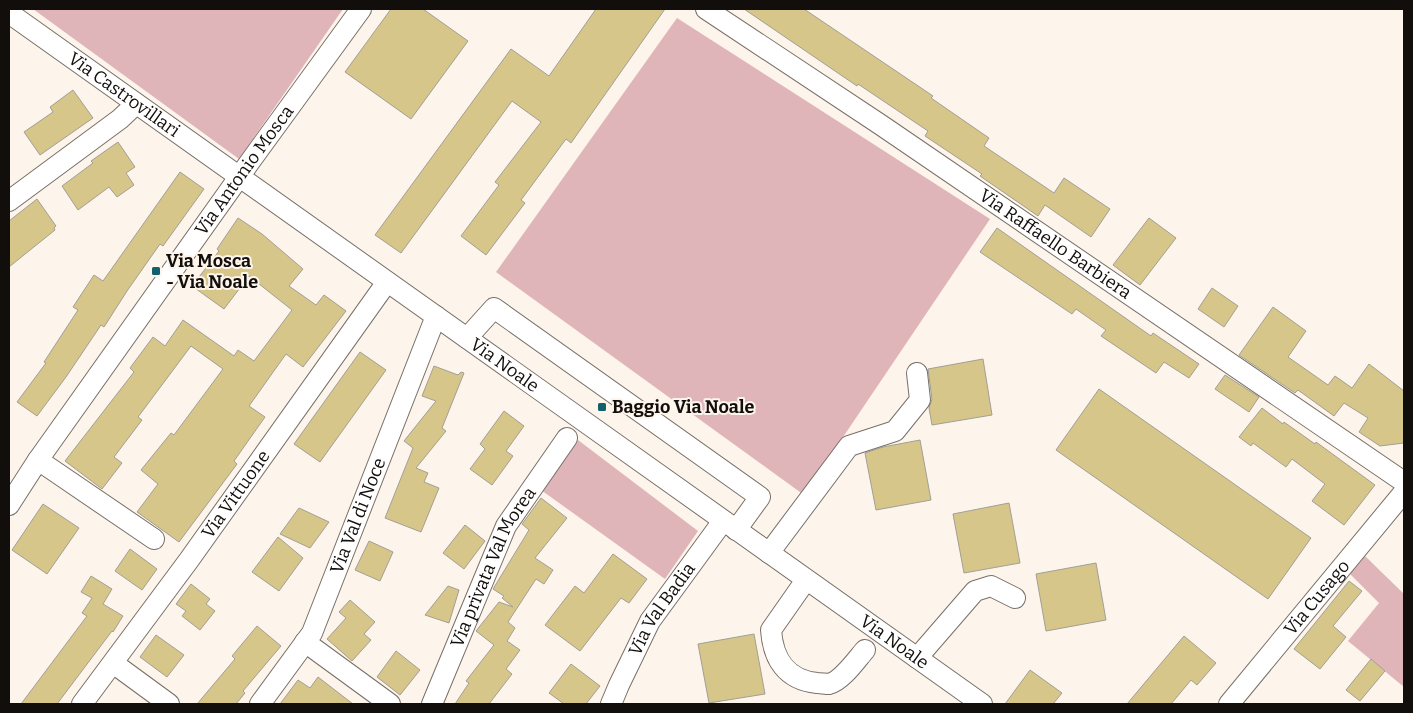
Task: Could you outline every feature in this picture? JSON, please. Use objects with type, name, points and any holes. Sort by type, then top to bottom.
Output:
[{"type":"street","name":"Via Antonio Mosca","points":[[9,505],[38,460],[361,9]]},
{"type":"street","name":"Via Raffaello Barbiera","points":[[706,9],[881,125],[1404,482]]},
{"type":"street","name":"Via Castrovillari","points":[[9,13],[240,177]]},
{"type":"street","points":[[9,201],[120,119],[136,104]]},
{"type":"street","name":"Via Noale","points":[[240,177],[982,704]]},
{"type":"street","name":"Via Vittuone","points":[[82,704],[189,560],[388,282]]},
{"type":"street","name":"Via Val Badia","points":[[467,338],[494,308],[760,498],[729,526],[650,621],[611,704]]},
{"type":"street","name":"Via Val di Noce","points":[[260,704],[312,632],[436,316]]},
{"type":"street","points":[[769,554],[849,446],[895,431],[920,400],[917,373]]},
{"type":"street","name":"Via privata Val Morea","points":[[432,704],[506,526],[567,438]]},
{"type":"street","points":[[38,460],[154,539]]},
{"type":"street","name":"Via Cusago","points":[[1229,704],[1404,492]]},
{"type":"street","name":"Via Noale","points":[[806,580],[771,630],[772,644],[779,662],[792,674],[809,682],[830,684],[845,673],[865,650]]},
{"type":"street","points":[[917,658],[975,591],[991,586],[1015,598]]},
{"type":"street","points":[[305,642],[390,704]]},
{"type":"street","points":[[113,663],[169,704]]},
{"type":"shaded area","points":[[33,9],[343,9],[239,159]]},
{"type":"shaded area","points":[[677,18],[990,219],[804,495],[496,272]]},
{"type":"shaded area","points":[[578,440],[698,531],[665,579],[541,490]]},
{"type":"shaded area","points":[[1365,556],[1404,594],[1404,687],[1348,641],[1379,603],[1350,574]]},
{"type":"building","points":[[391,9],[423,9],[468,41],[411,119],[345,72]]},
{"type":"building","points":[[596,9],[665,9],[571,143],[566,139],[521,200],[525,203],[486,255],[461,236],[499,185],[495,182],[541,122],[512,101],[401,253],[375,235],[511,49],[549,76]]},
{"type":"building","points":[[744,9],[804,9],[933,96],[931,98],[989,138],[984,146],[1054,193],[1064,178],[1110,209],[1091,237],[1045,205],[1038,216],[980,176],[982,174],[925,136],[928,131],[858,84],[857,86]]},
{"type":"building","points":[[73,90],[93,118],[40,155],[24,132],[53,112],[50,107]]},
{"type":"building","points":[[118,142],[135,167],[126,173],[134,185],[117,197],[109,187],[78,210],[62,186],[93,163],[91,161]]},
{"type":"building","points":[[180,172],[204,189],[163,246],[160,244],[104,327],[101,325],[37,416],[17,402],[46,363],[44,362],[78,310],[73,307],[94,275],[103,281]]},
{"type":"building","points":[[37,199],[56,226],[55,230],[9,267],[9,221]]},
{"type":"building","points":[[238,218],[262,234],[303,269],[289,286],[316,305],[324,295],[346,311],[303,367],[286,354],[249,406],[265,417],[234,461],[237,464],[179,542],[137,512],[158,484],[141,470],[171,433],[174,435],[223,369],[191,346],[138,417],[142,420],[114,457],[122,463],[102,489],[65,461],[134,372],[130,368],[153,337],[165,346],[183,320],[234,356],[238,350],[254,361],[292,310],[249,276],[224,309],[192,286],[219,251],[217,249]]},
{"type":"building","points":[[1149,218],[1176,238],[1140,285],[1113,265]]},
{"type":"building","points":[[997,228],[1151,336],[1153,333],[1199,364],[1189,378],[1164,362],[1156,373],[1101,336],[1106,330],[1076,309],[1072,314],[980,252]]},
{"type":"building","points":[[1212,288],[1238,306],[1224,327],[1198,309]]},
{"type":"building","points":[[1273,307],[1306,331],[1288,357],[1328,385],[1335,376],[1352,388],[1369,364],[1404,391],[1404,443],[1380,446],[1359,432],[1368,418],[1344,403],[1334,416],[1298,390],[1295,393],[1239,355]]},
{"type":"building","points":[[360,352],[386,370],[320,462],[294,444]]},
{"type":"building","points":[[983,359],[992,415],[932,425],[929,408],[932,399],[928,369]]},
{"type":"building","points":[[434,366],[458,375],[461,372],[464,373],[442,428],[446,431],[416,468],[428,473],[424,482],[439,488],[421,532],[385,518],[413,448],[404,441],[436,401],[422,396]]},
{"type":"building","points":[[1225,375],[1259,397],[1249,412],[1215,389]]},
{"type":"building","points":[[1099,389],[1311,538],[1268,599],[1056,450]]},
{"type":"building","points":[[1262,408],[1283,424],[1284,422],[1315,444],[1316,442],[1375,485],[1344,525],[1312,501],[1325,484],[1292,459],[1286,467],[1253,443],[1251,446],[1239,437]]},
{"type":"building","points":[[504,411],[524,426],[506,451],[513,456],[492,485],[470,469],[485,449],[480,444]]},
{"type":"building","points":[[920,440],[931,500],[876,510],[865,453],[883,447]]},
{"type":"building","points":[[541,498],[567,518],[535,558],[553,570],[544,584],[536,579],[508,622],[515,628],[507,641],[520,650],[506,669],[512,674],[489,704],[455,704],[469,683],[466,681],[494,645],[476,631],[499,602],[513,607],[502,598],[504,596],[493,589],[529,530],[522,524]]},
{"type":"building","points":[[1009,503],[1020,563],[964,573],[953,514]]},
{"type":"building","points":[[43,504],[79,528],[47,574],[12,550]]},
{"type":"building","points":[[299,508],[329,522],[310,548],[280,534]]},
{"type":"building","points":[[465,525],[485,541],[464,569],[443,553]]},
{"type":"building","points":[[278,537],[303,558],[279,591],[252,572]]},
{"type":"building","points":[[369,541],[393,552],[380,581],[355,570]]},
{"type":"building","points":[[130,549],[157,569],[142,590],[115,571]]},
{"type":"building","points":[[613,554],[647,579],[629,603],[621,598],[580,651],[545,625],[575,586],[584,593]]},
{"type":"building","points":[[1096,563],[1106,620],[1046,631],[1036,574]]},
{"type":"building","points":[[91,576],[112,589],[103,604],[123,616],[113,632],[57,704],[21,704],[87,616],[82,613],[92,598],[81,592]]},
{"type":"building","points":[[1349,581],[1362,591],[1333,626],[1346,637],[1320,669],[1294,649]]},
{"type":"building","points":[[191,584],[210,599],[206,604],[215,611],[200,630],[182,616],[186,611],[176,604]]},
{"type":"building","points":[[448,586],[459,590],[449,623],[425,615]]},
{"type":"building","points":[[350,600],[375,622],[364,634],[371,640],[352,661],[327,639],[346,618],[339,612]]},
{"type":"building","points":[[257,626],[281,646],[243,691],[245,693],[236,704],[197,704],[235,659],[232,656]]},
{"type":"building","points":[[754,634],[765,694],[709,703],[698,644]]},
{"type":"building","points":[[156,635],[184,655],[167,677],[140,657]]},
{"type":"building","points":[[1184,636],[1216,663],[1197,685],[1191,680],[1171,704],[1127,704]]},
{"type":"building","points":[[396,651],[420,670],[400,695],[377,677]]},
{"type":"building","points":[[1371,659],[1385,671],[1360,701],[1346,690]]},
{"type":"building","points":[[571,664],[600,686],[586,704],[564,704],[549,693]]},
{"type":"building","points":[[1030,670],[1062,693],[1053,704],[1005,704]]},
{"type":"building","points":[[318,677],[353,704],[280,704],[298,680],[310,688]]},
{"type":"place","name":"Via Mosca - Via Noale","points":[[156,271]]},
{"type":"place","name":"Baggio Via Noale","points":[[602,407]]}]
